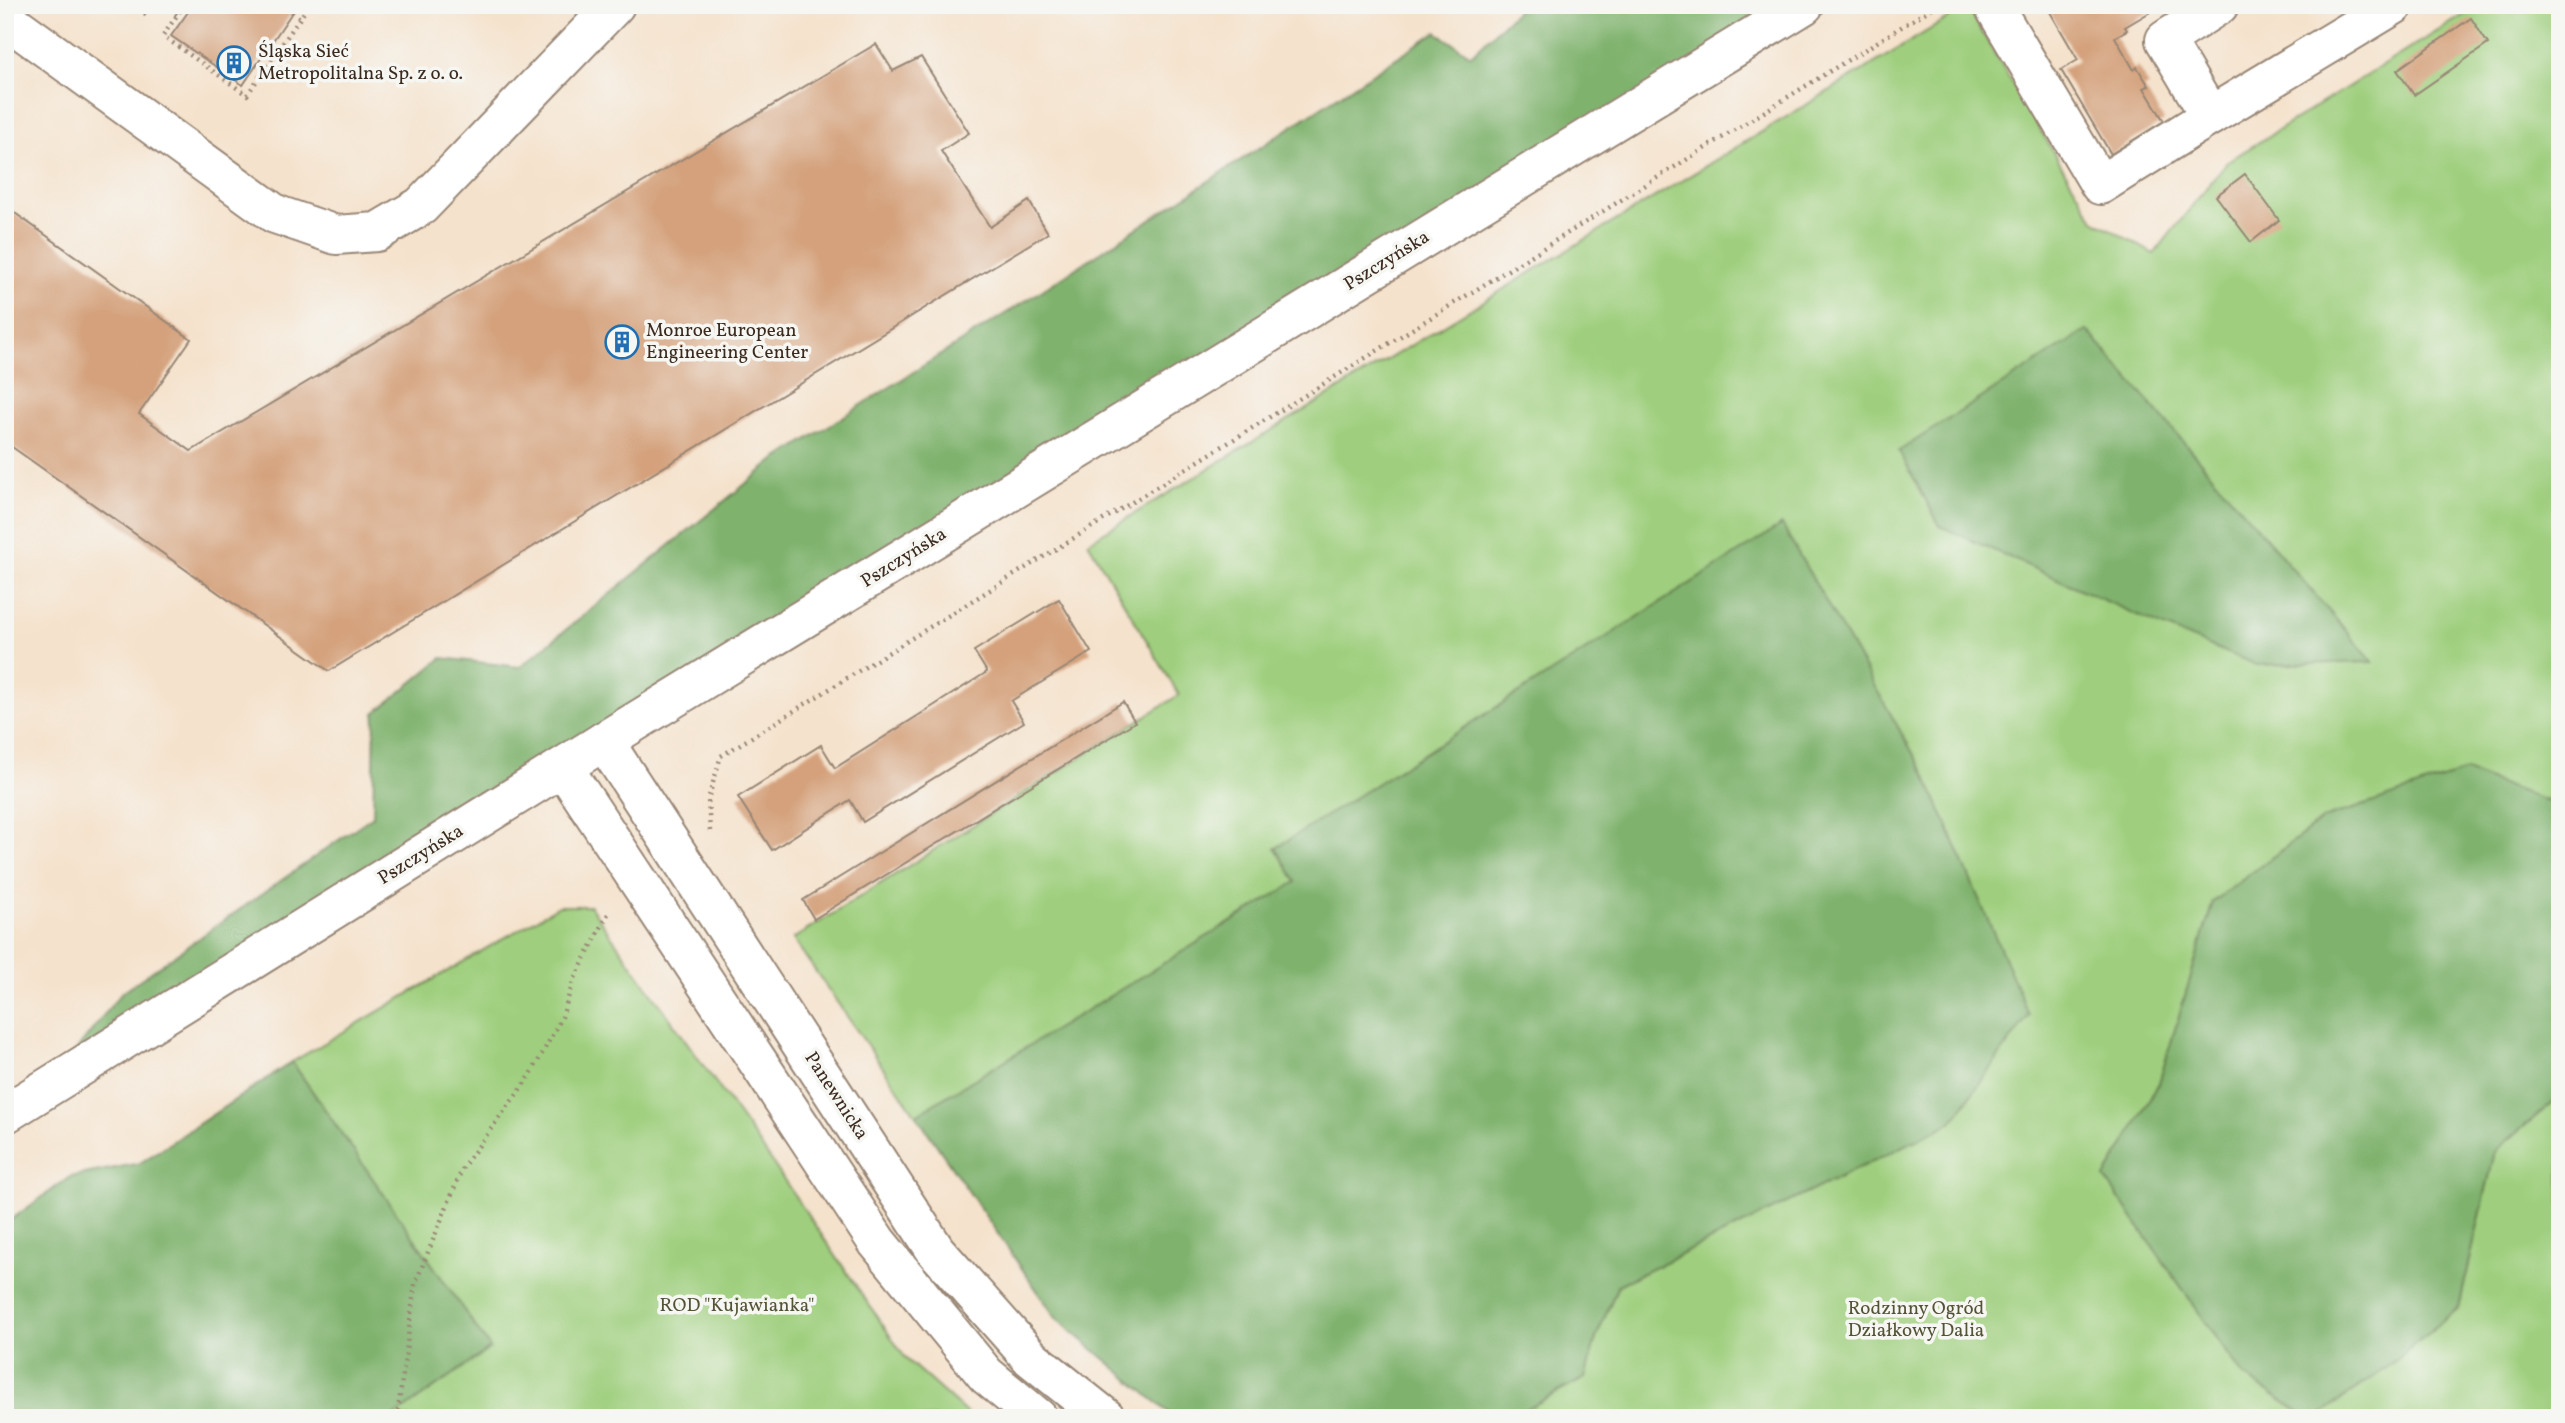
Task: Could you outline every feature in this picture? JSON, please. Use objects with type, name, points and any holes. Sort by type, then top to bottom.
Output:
[{"type":"main road","points":[[14,5],[5,18],[275,214],[336,235],[377,232],[421,205],[615,5]]},
{"type":"main road","name":"Pszczyńska","points":[[5,1114],[604,741],[1804,5]]},
{"type":"main road","points":[[1993,5],[2101,185],[2394,5]]},
{"type":"main road","points":[[2210,116],[2165,40],[2219,5]]},
{"type":"main road","name":"Panewnicka","points":[[604,741],[936,1251],[1031,1358],[1106,1418]]},
{"type":"main road","points":[[563,767],[877,1242],[986,1375],[1038,1418]]},
{"type":"path","points":[[133,5],[147,15],[154,5]]},
{"type":"path","points":[[164,5],[178,15]]},
{"type":"path","points":[[184,5],[163,36],[247,95],[309,5]]},
{"type":"path","points":[[711,838],[708,799],[721,756],[1937,5]]},
{"type":"path","points":[[292,12],[300,18]]},
{"type":"path","points":[[272,41],[280,47]]},
{"type":"path","points":[[397,1418],[415,1284],[463,1167],[530,1076],[562,1017],[573,982],[615,900]]},
{"type":"green space","points":[[1523,5],[1804,5],[48,1087],[121,993],[373,816],[375,713],[442,658],[520,667],[775,460],[1038,293],[1436,32],[1471,55]]},
{"type":"green space","name":"Rodzinny Ogród Działkowy Dalia","points":[[2480,5],[2560,5],[2560,806],[2547,799],[2323,819],[2213,902],[2159,1083],[2105,1178],[2243,1375],[2309,1418],[1509,1418],[1585,1378],[1596,1338],[1618,1285],[1951,1123],[1276,849],[1297,882],[916,1115],[793,939],[1179,695],[1088,542],[1967,7],[2094,220],[2154,254],[2227,162]]},
{"type":"green space","points":[[2087,330],[2373,662],[2257,665],[2157,624],[1940,526],[1899,451]]},
{"type":"green space","points":[[1782,525],[1925,774],[2029,1015],[1951,1123],[1618,1285],[1596,1338],[1585,1378],[1509,1418],[1175,1418],[1056,1318],[916,1115],[1296,882],[1276,848]]},
{"type":"green space","points":[[2466,771],[2560,806],[2560,1096],[2495,1151],[2459,1307],[2386,1368],[2316,1418],[2309,1418],[2243,1375],[2105,1178],[2159,1083],[2213,902],[2323,819]]},
{"type":"green space","name":"ROD \"Kujawianka\"","points":[[559,906],[590,906],[765,1152],[906,1359],[972,1418],[392,1418],[490,1348],[292,1062]]},
{"type":"green space","points":[[292,1062],[490,1348],[392,1418],[5,1418],[5,1224],[70,1177],[140,1163]]},
{"type":"green space","points":[[2560,1096],[2560,1418],[2316,1418],[2386,1368],[2459,1308],[2495,1151]]},
{"type":"building","name":"Śląska Sieć Metropolitalna Sp. z o. o.","points":[[193,5],[297,5],[243,85],[171,36]]},
{"type":"building","points":[[2046,5],[2167,5],[2125,27],[2127,30],[2115,37],[2134,70],[2137,67],[2149,86],[2144,88],[2164,121],[2111,154],[2061,70],[2078,60]]},
{"type":"building","points":[[2471,18],[2488,44],[2414,95],[2397,70]]},
{"type":"building","name":"Monroe European Engineering Center","points":[[876,44],[893,71],[921,57],[969,133],[941,151],[990,227],[1029,201],[1048,233],[329,671],[5,442],[5,206],[191,339],[139,414],[191,451]]},
{"type":"building","points":[[2245,174],[2279,220],[2251,242],[2216,196]]},
{"type":"building","points":[[1059,599],[1091,652],[1011,701],[1024,722],[863,822],[850,800],[772,850],[738,797],[821,745],[835,768],[987,672],[974,651]]},
{"type":"building","points":[[1123,702],[1135,722],[814,919],[803,900]]},
{"type":"place","name":"Śląska Sieć Metropolitalna Sp. z o. o.","points":[[234,63]]},
{"type":"place","name":"Monroe European Engineering Center","points":[[622,342]]}]
